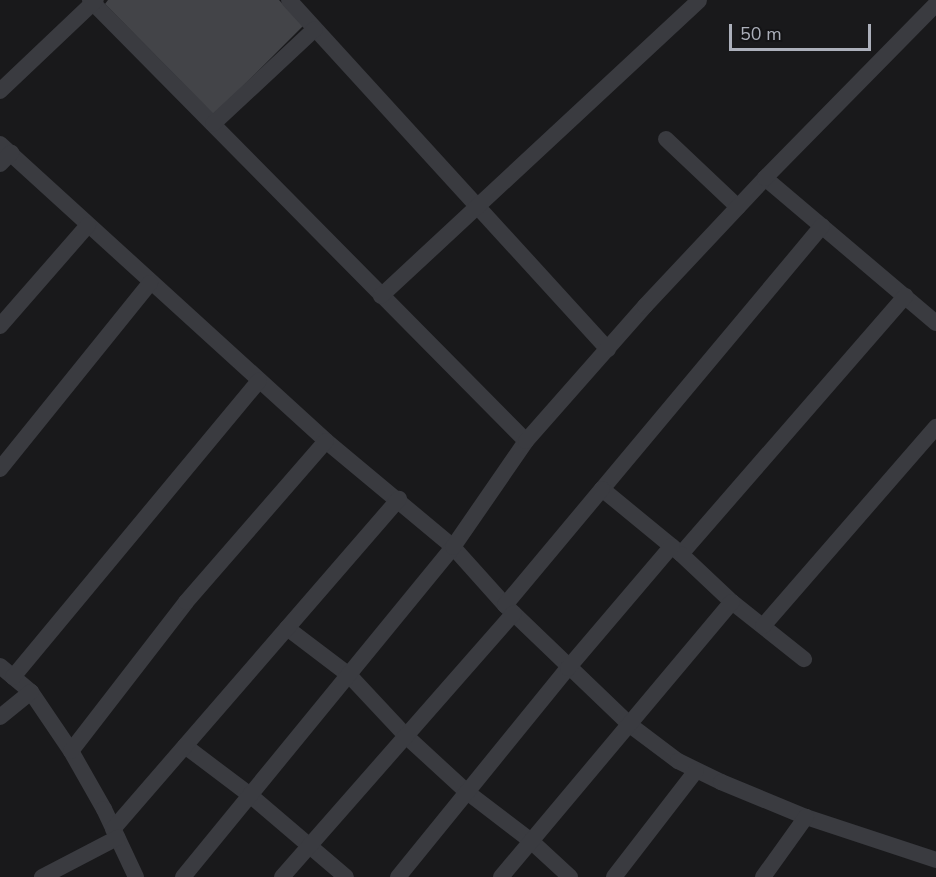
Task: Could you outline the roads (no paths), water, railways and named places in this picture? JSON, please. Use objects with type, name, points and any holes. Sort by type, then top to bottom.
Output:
[{"type":"street","points":[[289,0],[608,349]]},
{"type":"street","points":[[381,296],[699,0]]},
{"type":"street","points":[[0,91],[93,1],[526,441]]},
{"type":"street","points":[[183,877],[453,547],[526,441],[765,178],[936,4]]},
{"type":"street","points":[[213,124],[315,29]]},
{"type":"street","points":[[666,139],[738,207]]},
{"type":"street","points":[[4,154],[88,225],[326,441],[399,499],[453,547],[509,609],[630,725],[696,771],[806,817],[936,860]]},
{"type":"street","points":[[765,178],[936,323]]},
{"type":"street","points":[[0,326],[88,225]]},
{"type":"street","points":[[282,877],[406,736],[602,489],[822,226]]},
{"type":"street","points":[[0,469],[150,283]]},
{"type":"street","points":[[398,877],[568,668],[905,296]]},
{"type":"street","points":[[13,677],[259,381]]},
{"type":"street","points":[[763,626],[936,427]]},
{"type":"street","points":[[71,751],[186,602],[326,441]]},
{"type":"street","points":[[602,489],[677,550],[732,602],[804,659]]},
{"type":"street","points":[[42,877],[115,834],[185,746],[399,499]]},
{"type":"street","points":[[501,877],[732,602]]},
{"type":"street","points":[[287,628],[349,675],[406,736],[467,792],[531,841],[570,877]]},
{"type":"street","points":[[0,666],[30,692],[71,751],[136,877]]},
{"type":"street","points":[[0,717],[30,692]]},
{"type":"street","points":[[185,746],[250,795],[346,877]]},
{"type":"street","points":[[614,877],[696,771]]},
{"type":"street","points":[[763,877],[806,817]]}]
